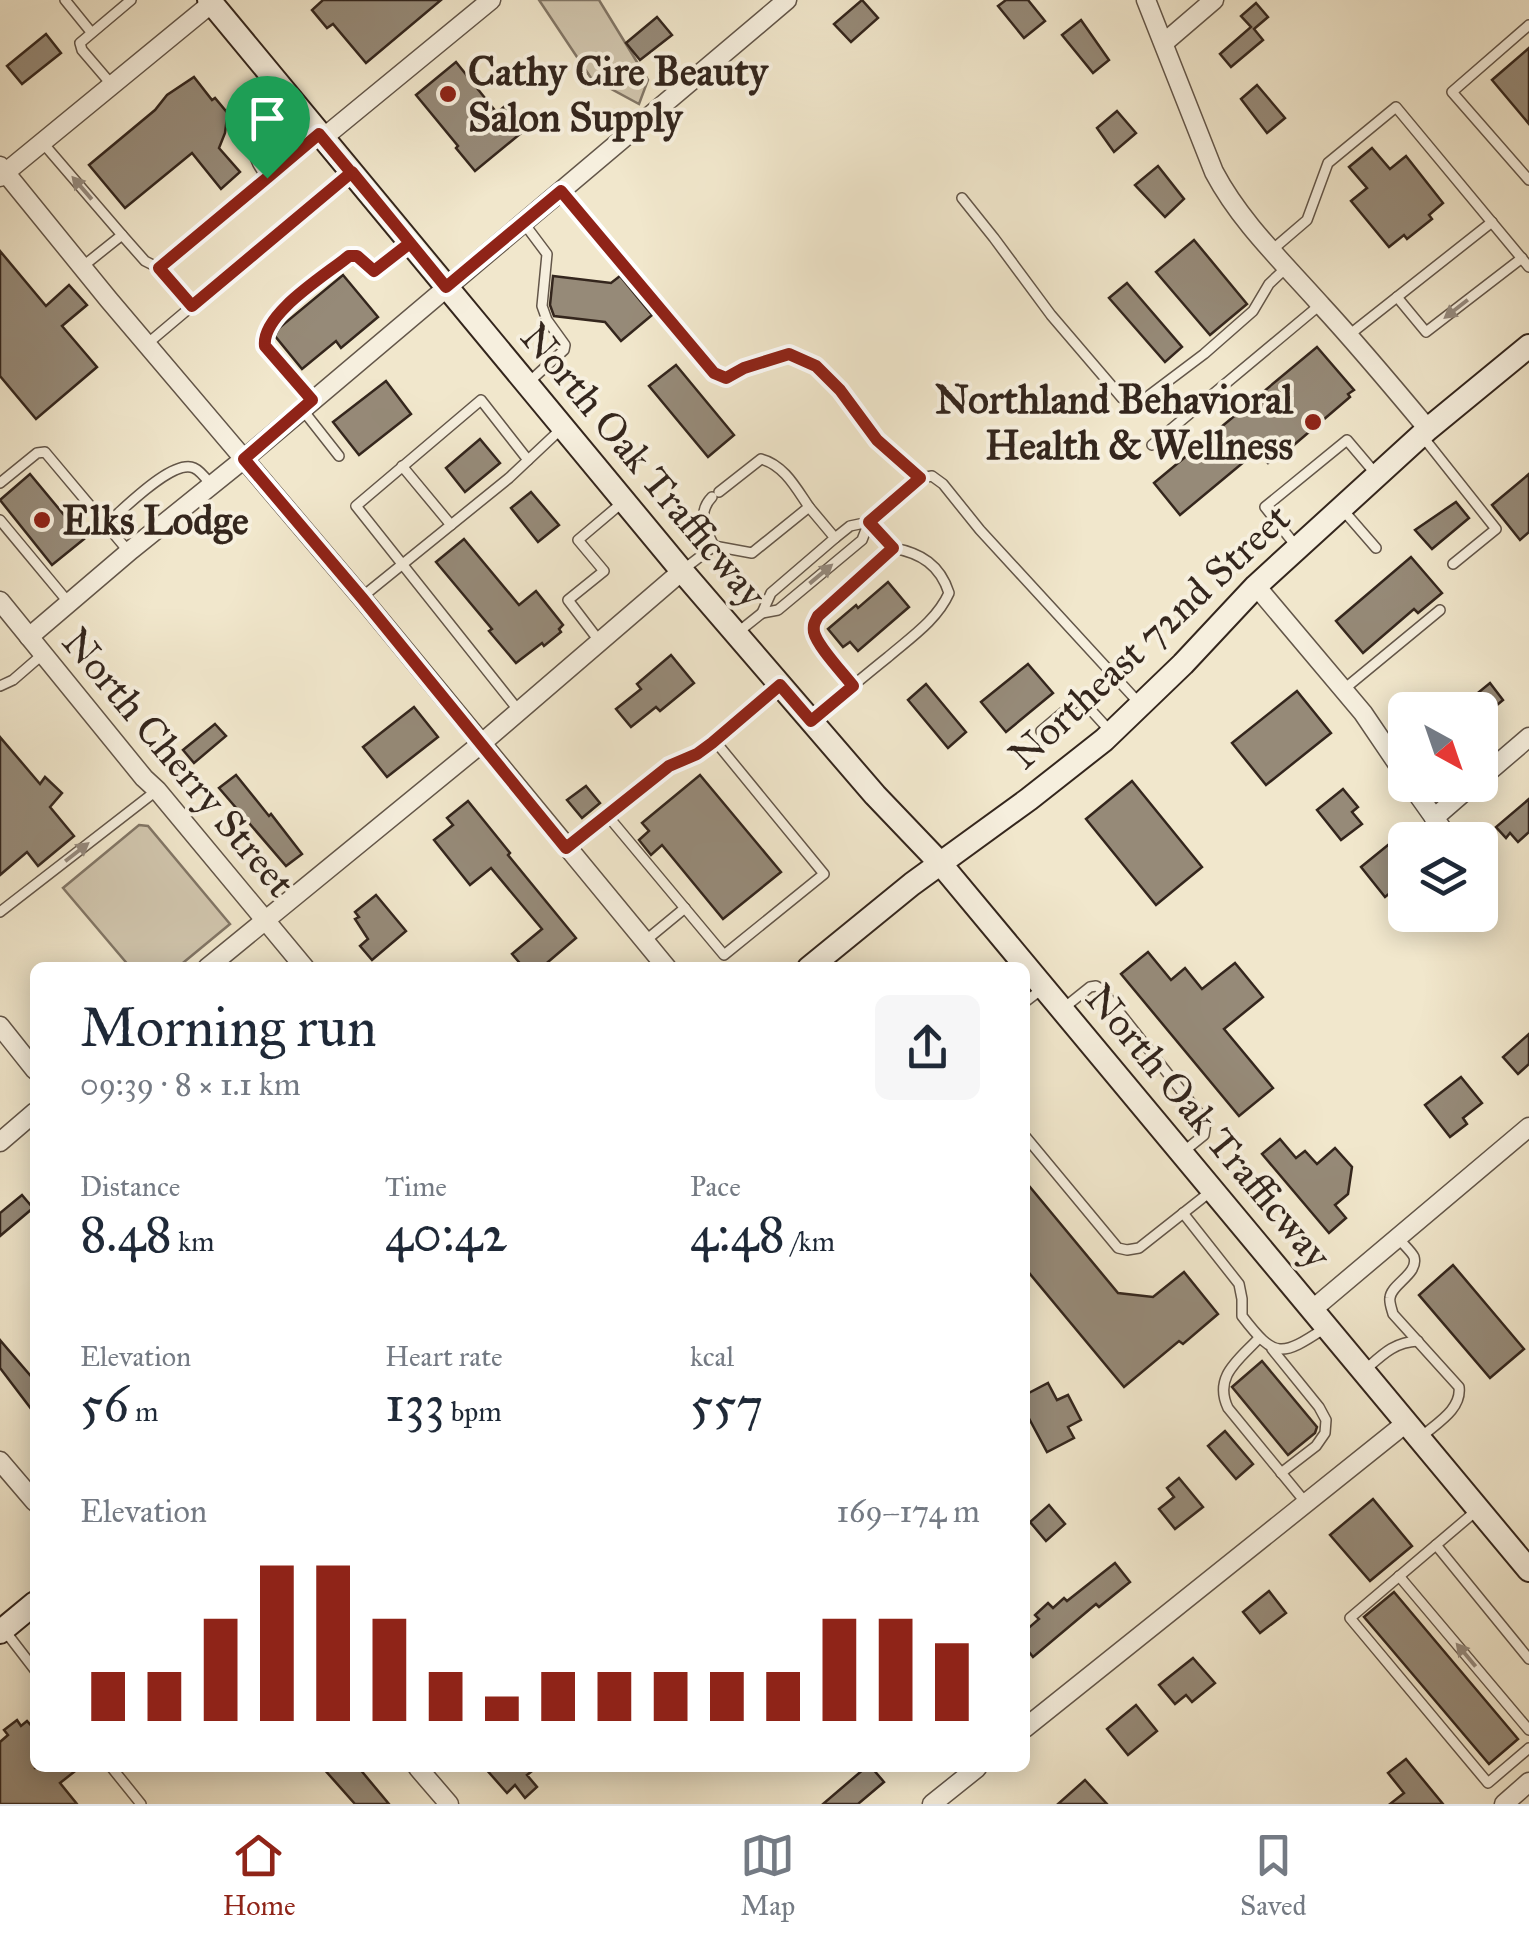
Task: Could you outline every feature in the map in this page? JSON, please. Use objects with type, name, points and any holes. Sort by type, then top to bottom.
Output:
[{"type":"main road","name":"North Oak Trafficway","points":[[210,2],[682,571],[1023,962]]},
{"type":"main road","name":"Northeast 72nd Street","points":[[817,962],[1112,733],[1184,664],[1256,586],[1341,508],[1425,432],[1525,357]]},
{"type":"main road","name":"North Oak Trafficway","points":[[1030,970],[1529,1570]]},
{"type":"main road","points":[[2,1630],[30,1606]]},
{"type":"street","points":[[321,136],[491,0]]},
{"type":"street","points":[[29,637],[787,0]]},
{"type":"street","points":[[1146,0],[1214,172],[1238,212],[1349,335],[1425,432]]},
{"type":"street","points":[[1165,42],[1214,0]]},
{"type":"street","points":[[210,2],[2,172],[362,598],[662,962]]},
{"type":"street","points":[[214,962],[482,743],[682,571]]},
{"type":"street","points":[[1256,586],[1363,712],[1388,750]]},
{"type":"street","name":"North Cherry Street","points":[[0,601],[300,962]]},
{"type":"street","points":[[1498,764],[1529,738]]},
{"type":"street","points":[[1423,802],[1437,822]]},
{"type":"street","points":[[1434,818],[1452,802]]},
{"type":"street","points":[[0,1026],[30,1064]]},
{"type":"street","points":[[0,1142],[30,1116]]},
{"type":"street","points":[[1320,1318],[1398,1238],[1529,1127]]},
{"type":"street","points":[[1030,1724],[1306,1503],[1413,1431]]},
{"type":"street","points":[[0,1461],[30,1496]]},
{"type":"street","points":[[421,1772],[448,1804]]},
{"type":"street","points":[[932,1804],[971,1772]]},
{"type":"street","points":[[1504,1804],[1529,1782]]},
{"type":"lane","points":[[65,0],[92,32]]},
{"type":"lane","points":[[112,85],[80,43],[132,0]]},
{"type":"lane","points":[[1529,26],[1452,92],[1529,180]]},
{"type":"lane","points":[[267,178],[256,163],[255,140],[263,124],[288,96]]},
{"type":"lane","points":[[1272,250],[1307,220],[1328,162],[1396,107],[1526,263],[1426,332],[1397,297]]},
{"type":"lane","points":[[159,268],[321,136]]},
{"type":"lane","points":[[42,142],[145,261],[159,268],[192,306]]},
{"type":"lane","points":[[146,344],[352,172]]},
{"type":"lane","points":[[561,191],[714,373],[726,378],[789,354],[816,366],[840,390],[877,440],[920,478]]},
{"type":"lane","points":[[962,198],[1059,325],[1122,398],[1135,406],[1254,311],[1268,284],[1287,267]]},
{"type":"lane","points":[[523,222],[547,254],[543,314],[565,345],[528,384]]},
{"type":"lane","points":[[1349,335],[1492,222]]},
{"type":"lane","points":[[82,267],[122,234]]},
{"type":"lane","points":[[339,456],[265,346],[266,332],[275,317],[349,256],[357,256],[374,271],[410,243]]},
{"type":"lane","points":[[1152,446],[1321,304]]},
{"type":"lane","points":[[520,711],[356,506],[480,400],[528,460]]},
{"type":"lane","points":[[362,598],[562,428]]},
{"type":"lane","points":[[1425,432],[1496,529],[1453,564]]},
{"type":"lane","points":[[1298,548],[1265,508],[1347,440],[1377,476]]},
{"type":"lane","points":[[0,483],[37,453],[46,452],[129,552]]},
{"type":"lane","points":[[714,546],[706,531],[704,506],[761,459],[782,470],[835,538]]},
{"type":"lane","points":[[402,466],[451,525]]},
{"type":"lane","points":[[113,531],[114,517],[178,468],[197,469],[211,486]]},
{"type":"lane","points":[[762,613],[778,610],[862,540],[869,522],[920,478],[932,476],[1140,705]]},
{"type":"lane","points":[[600,642],[568,600],[604,571],[578,540],[624,502]]},
{"type":"lane","points":[[682,571],[714,546],[752,553],[809,507]]},
{"type":"lane","points":[[1341,508],[1376,548]]},
{"type":"lane","points":[[0,520],[69,603]]},
{"type":"lane","points":[[736,634],[762,613],[771,593],[835,538],[850,526],[869,522]]},
{"type":"lane","points":[[811,721],[925,625],[942,608],[949,594],[945,580],[929,560],[893,548],[869,522]]},
{"type":"lane","points":[[853,686],[818,641],[814,624],[893,548]]},
{"type":"lane","points":[[1344,690],[1440,610]]},
{"type":"lane","points":[[0,686],[43,654]]},
{"type":"lane","points":[[566,848],[669,766],[715,741],[780,685]]},
{"type":"lane","points":[[1041,731],[1080,698],[1112,733]]},
{"type":"lane","points":[[607,816],[724,955],[824,874],[715,741]]},
{"type":"lane","points":[[0,912],[157,790]]},
{"type":"lane","points":[[645,941],[685,908]]},
{"type":"lane","points":[[1030,998],[1044,987]]},
{"type":"lane","points":[[1062,1009],[1090,987],[1100,989],[1206,1122],[1204,1135],[1183,1153]]},
{"type":"lane","points":[[1030,1142],[1118,1248],[1139,1248],[1213,1189]]},
{"type":"lane","points":[[1183,1212],[1239,1284],[1242,1316],[1319,1406],[1326,1420],[1316,1446],[1281,1473]]},
{"type":"lane","points":[[1398,1238],[1414,1262],[1390,1294],[1393,1314],[1459,1387],[1460,1394],[1456,1406],[1413,1431]]},
{"type":"lane","points":[[1272,1348],[1291,1350],[1320,1318]]},
{"type":"lane","points":[[1259,1338],[1223,1381],[1222,1396],[1306,1503]]},
{"type":"lane","points":[[1363,1371],[1392,1346],[1418,1342]]},
{"type":"lane","points":[[1478,1510],[1350,1618],[1488,1783],[1529,1748]]},
{"type":"lane","points":[[1436,1546],[1529,1659]]},
{"type":"lane","points":[[1400,1576],[1529,1730]]},
{"type":"lane","points":[[2,1630],[30,1664]]},
{"type":"lane","points":[[115,1772],[141,1804]]},
{"type":"shaded area","points":[[539,0],[599,0],[648,80],[639,104],[591,78]]},
{"type":"shaded area","points":[[139,825],[148,826],[230,924],[184,962],[126,962],[63,888]]},
{"type":"building","points":[[323,0],[441,0],[366,63],[333,24],[327,28],[312,10]]},
{"type":"building","points":[[862,0],[878,18],[851,42],[834,24]]},
{"type":"building","points":[[1006,0],[1028,0],[1045,21],[1024,38],[998,6]]},
{"type":"building","points":[[1256,3],[1268,17],[1254,29],[1263,40],[1231,67],[1220,54],[1251,27],[1241,16]]},
{"type":"building","points":[[657,17],[672,35],[640,60],[626,43]]},
{"type":"building","points":[[1081,20],[1109,60],[1093,73],[1062,35]]},
{"type":"building","points":[[46,34],[61,53],[22,84],[7,66]]},
{"type":"building","points":[[1529,48],[1529,124],[1492,80]]},
{"type":"building","points":[[456,62],[497,113],[506,105],[526,129],[475,171],[416,95]]},
{"type":"building","points":[[194,77],[230,116],[219,148],[240,172],[221,189],[192,153],[125,208],[89,165],[155,110],[167,95]]},
{"type":"building","points":[[1257,85],[1285,118],[1267,133],[1241,99]]},
{"type":"building","points":[[1117,111],[1136,133],[1114,152],[1097,128]]},
{"type":"building","points":[[1372,148],[1390,169],[1406,156],[1443,203],[1429,215],[1432,219],[1407,239],[1404,235],[1389,247],[1351,201],[1367,188],[1349,167]]},
{"type":"building","points":[[1158,166],[1184,199],[1165,217],[1135,185]]},
{"type":"building","points":[[1194,240],[1247,304],[1210,335],[1156,272]]},
{"type":"building","points":[[0,251],[46,306],[69,285],[87,305],[62,326],[97,367],[36,419],[0,376]]},
{"type":"building","points":[[343,275],[378,317],[341,348],[336,341],[302,369],[275,336],[279,328]]},
{"type":"building","points":[[553,276],[611,283],[620,276],[652,315],[621,341],[605,322],[554,316],[550,305]]},
{"type":"building","points":[[1127,283],[1182,347],[1165,362],[1109,298]]},
{"type":"building","points":[[1317,347],[1354,390],[1348,394],[1350,397],[1281,456],[1268,463],[1257,451],[1180,515],[1154,483]]},
{"type":"building","points":[[676,365],[734,435],[708,457],[649,386]]},
{"type":"building","points":[[386,381],[411,414],[359,455],[333,422]]},
{"type":"building","points":[[480,439],[500,463],[465,492],[446,468]]},
{"type":"building","name":"Elks Lodge","points":[[30,474],[84,539],[52,565],[0,500]]},
{"type":"building","points":[[1529,474],[1529,532],[1520,540],[1492,505]]},
{"type":"building","points":[[531,492],[559,525],[538,542],[511,508]]},
{"type":"building","points":[[1456,502],[1469,518],[1432,549],[1415,530]]},
{"type":"building","points":[[464,539],[519,605],[536,591],[563,625],[561,632],[544,646],[542,643],[516,663],[436,562]]},
{"type":"building","points":[[1411,557],[1442,593],[1418,613],[1414,609],[1363,653],[1336,621]]},
{"type":"building","points":[[888,582],[909,607],[858,651],[850,642],[843,647],[828,629]]},
{"type":"building","points":[[671,655],[694,683],[660,711],[656,707],[631,727],[616,709],[641,689],[637,684]]},
{"type":"building","points":[[1028,664],[1053,693],[1006,732],[981,702]]},
{"type":"building","points":[[1490,683],[1497,692],[1479,692]]},
{"type":"building","points":[[926,684],[966,732],[948,748],[908,700]]},
{"type":"building","points":[[1297,691],[1331,733],[1266,785],[1232,743]]},
{"type":"building","points":[[414,707],[438,737],[387,777],[363,747]]},
{"type":"building","points":[[215,724],[226,736],[194,763],[183,750]]},
{"type":"building","points":[[0,737],[40,784],[45,777],[62,793],[50,807],[74,836],[38,866],[27,852],[0,875]]},
{"type":"building","points":[[236,775],[302,854],[286,866],[219,788]]},
{"type":"building","points":[[700,775],[781,872],[723,919],[662,845],[651,855],[639,840],[649,831],[642,823]]},
{"type":"building","points":[[1132,781],[1202,867],[1156,905],[1086,819]]},
{"type":"building","points":[[586,786],[600,803],[582,818],[567,800]]},
{"type":"building","points":[[1343,789],[1358,807],[1352,812],[1362,824],[1341,840],[1317,810]]},
{"type":"building","points":[[1529,799],[1529,832],[1518,842],[1510,833],[1506,838],[1498,825]]},
{"type":"building","points":[[468,801],[576,938],[548,962],[519,962],[512,954],[542,929],[491,868],[470,885],[434,840],[453,825],[447,818]]},
{"type":"building","points":[[1388,845],[1388,895],[1385,897],[1361,867]]},
{"type":"building","points":[[376,895],[406,931],[372,960],[360,946],[368,939],[355,919],[359,917],[355,912]]},
{"type":"building","points":[[1148,952],[1171,980],[1185,968],[1202,989],[1235,963],[1263,997],[1224,1029],[1273,1088],[1239,1116],[1121,974]]},
{"type":"building","points":[[1529,1034],[1529,1064],[1518,1074],[1503,1057]]},
{"type":"building","points":[[1461,1077],[1482,1103],[1463,1118],[1467,1124],[1450,1137],[1425,1105]]},
{"type":"building","points":[[1280,1139],[1296,1158],[1305,1151],[1317,1164],[1335,1148],[1352,1167],[1348,1194],[1335,1205],[1346,1218],[1329,1233],[1262,1154]]},
{"type":"building","points":[[1030,1187],[1118,1293],[1153,1297],[1184,1272],[1218,1314],[1124,1387],[1030,1274]]},
{"type":"building","points":[[22,1195],[30,1204],[30,1211],[0,1236],[0,1213]]},
{"type":"building","points":[[1453,1265],[1524,1349],[1490,1378],[1419,1295]]},
{"type":"building","points":[[0,1340],[30,1375],[30,1407],[0,1368]]},
{"type":"building","points":[[1262,1361],[1317,1427],[1288,1455],[1232,1387]]},
{"type":"building","points":[[1048,1383],[1057,1400],[1068,1395],[1081,1420],[1068,1427],[1074,1438],[1047,1452],[1030,1420],[1030,1392]]},
{"type":"building","points":[[1225,1431],[1253,1464],[1236,1479],[1208,1446]]},
{"type":"building","points":[[1179,1478],[1203,1507],[1175,1529],[1159,1509],[1174,1497],[1167,1488]]},
{"type":"building","points":[[1373,1499],[1412,1546],[1370,1581],[1330,1535]]},
{"type":"building","points":[[1049,1505],[1065,1524],[1046,1541],[1030,1522]]},
{"type":"building","points":[[1115,1563],[1130,1582],[1099,1607],[1096,1604],[1033,1657],[1030,1627],[1039,1619],[1035,1615],[1048,1603],[1053,1608],[1064,1598],[1067,1601]]},
{"type":"building","points":[[1269,1591],[1286,1613],[1260,1633],[1243,1612]]},
{"type":"building","points":[[1394,1592],[1518,1739],[1489,1764],[1364,1617]]},
{"type":"building","points":[[1193,1658],[1215,1683],[1192,1702],[1186,1695],[1175,1704],[1159,1685]]},
{"type":"building","points":[[1136,1705],[1157,1731],[1128,1755],[1107,1729]]},
{"type":"building","points":[[17,1720],[21,1726],[27,1721],[30,1772],[74,1772],[60,1783],[77,1804],[0,1804],[0,1742],[8,1735],[4,1730]]},
{"type":"building","points":[[1406,1759],[1443,1804],[1390,1804],[1404,1793],[1388,1773]]},
{"type":"building","points":[[327,1772],[362,1772],[389,1804],[355,1804]]},
{"type":"building","points":[[489,1772],[531,1772],[527,1775],[537,1787],[525,1798],[515,1785],[507,1793]]},
{"type":"building","points":[[860,1772],[875,1772],[884,1782],[858,1804],[823,1804]]},
{"type":"building","points":[[1085,1780],[1107,1804],[1058,1804]]},
{"type":"place","name":"Cathy Cire Beauty Salon Supply","points":[[448,94]]},
{"type":"place","name":"Northland Behavioral Health & Wellness","points":[[1313,422]]},
{"type":"place","name":"Elks Lodge","points":[[42,520]]},
{"type":"route","points":[[267,178],[159,268],[192,306],[352,172],[394,222],[446,287],[561,191],[714,373],[726,378],[789,354],[816,366],[840,390],[877,440],[920,478],[869,522],[893,548],[814,624],[818,641],[853,686],[811,721],[780,685],[712,743],[669,766],[566,848],[244,459],[312,400],[265,346],[266,332],[275,317],[349,256],[357,256],[374,271],[410,243],[394,222],[319,134],[267,178]]}]
